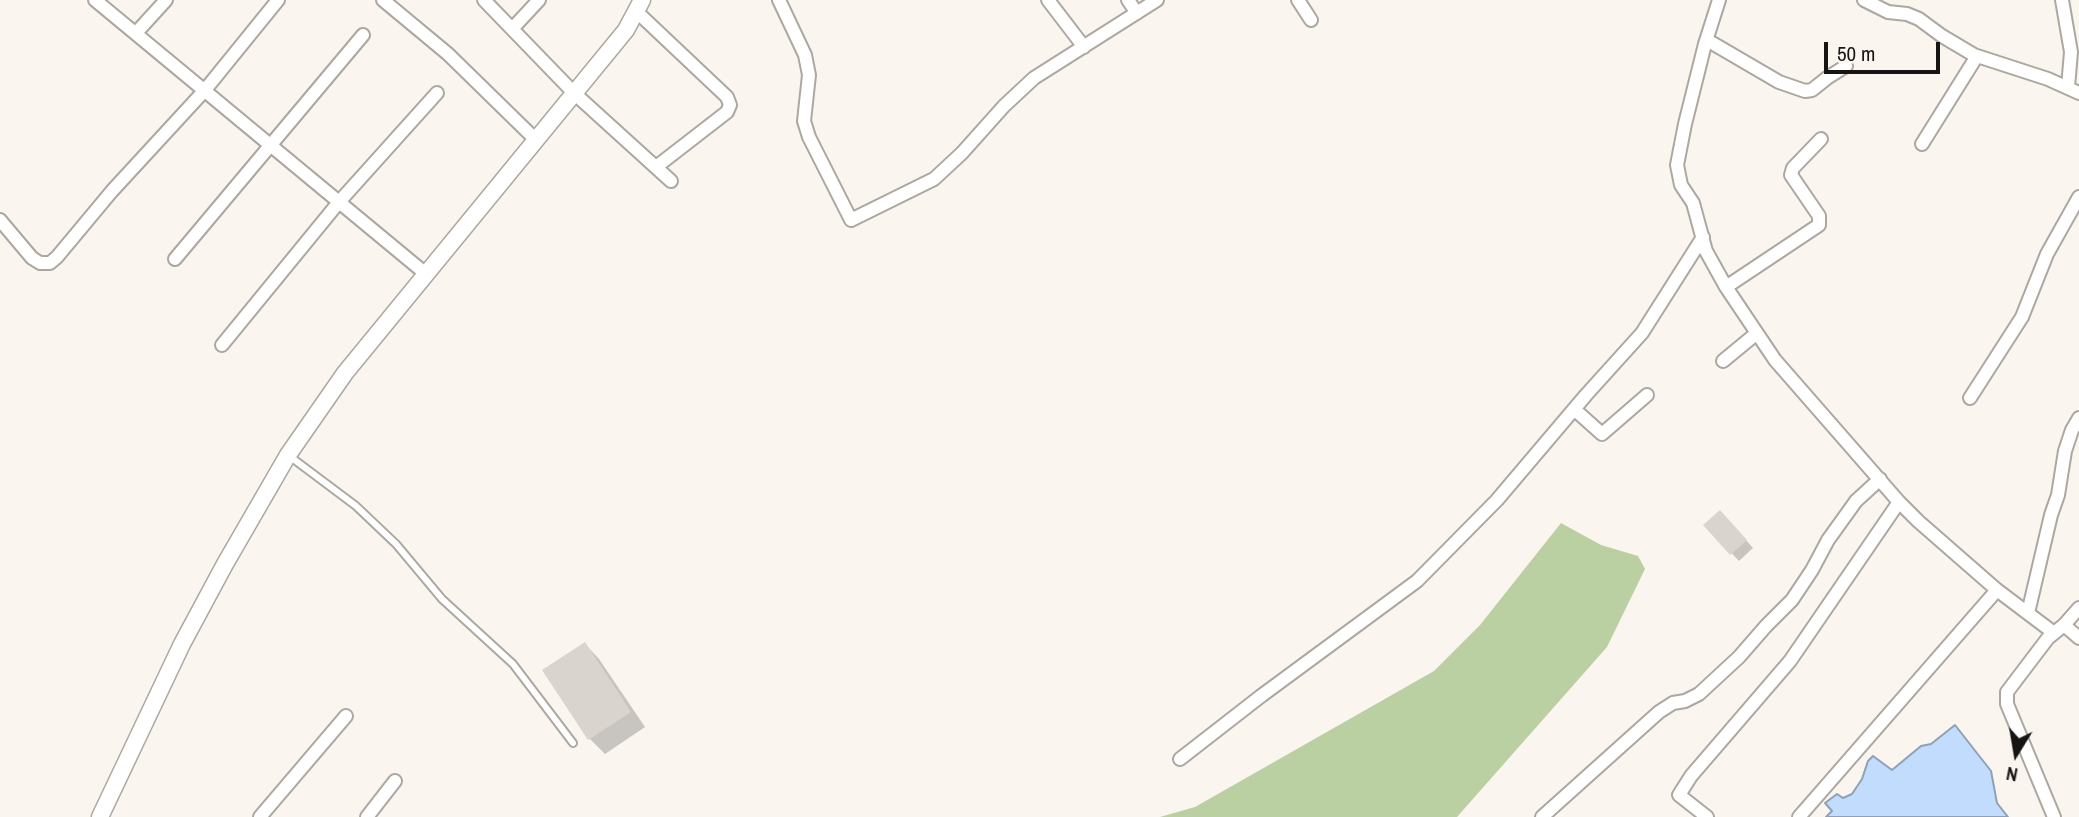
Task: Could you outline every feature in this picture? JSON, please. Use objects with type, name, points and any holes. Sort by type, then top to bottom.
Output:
[{"type":"street","points":[[95,0],[426,274]]},
{"type":"street","points":[[136,33],[166,0]]},
{"type":"street","points":[[0,220],[32,258],[40,263],[50,262],[57,257],[112,191],[205,90],[278,0]]},
{"type":"street","points":[[383,0],[448,54],[536,140]]},
{"type":"street","points":[[484,0],[574,93],[671,181]]},
{"type":"street","points":[[512,29],[539,0]]},
{"type":"street","points":[[779,0],[805,55],[809,75],[804,121],[809,137],[851,220],[934,178],[962,153],[1004,106],[1034,78],[1157,0]]},
{"type":"street","points":[[1048,0],[1084,47]]},
{"type":"street","points":[[1128,0],[1136,13]]},
{"type":"street","points":[[1298,0],[1311,20]]},
{"type":"street","points":[[1719,0],[1685,124],[1678,165],[1681,184],[1693,203],[1706,251],[1726,287],[1774,359],[1918,521],[1997,590],[2028,613],[2079,638]]},
{"type":"street","points":[[1864,0],[1888,12],[1907,14],[1919,19],[1977,56],[2049,79],[2073,90],[2071,52],[2074,34],[2062,0]]},
{"type":"street","points":[[100,817],[182,644],[288,455],[345,373],[626,30],[639,6],[727,97],[730,105],[727,112],[656,167]]},
{"type":"street","points":[[175,259],[363,35]]},
{"type":"street","points":[[1707,40],[1779,82],[1805,91],[1812,90],[1846,66]]},
{"type":"street","points":[[1922,144],[1977,56]]},
{"type":"street","points":[[222,345],[340,202],[437,93]]},
{"type":"street","points":[[1726,287],[1819,225],[1819,216],[1791,175],[1793,168],[1821,139]]},
{"type":"street","points":[[1970,397],[2022,317],[2047,254],[2079,197]]},
{"type":"street","points":[[1180,759],[1417,581],[1497,500],[1642,333],[1703,237]]},
{"type":"street","points":[[1723,361],[1756,333]]},
{"type":"street","points":[[1574,409],[1602,434],[1647,395]]},
{"type":"street","points":[[2028,613],[2058,495],[2065,451],[2079,418]]},
{"type":"street","points":[[1542,817],[1659,712],[1673,703],[1699,694],[1739,657],[1792,600],[1828,540],[1856,501],[1880,479]]},
{"type":"street","points":[[1707,817],[1679,794],[1691,776],[1790,662],[1899,502]]},
{"type":"street","points":[[1799,817],[1997,590]]},
{"type":"street","points":[[2054,817],[2007,704],[2007,692],[2048,638],[2079,608]]},
{"type":"street","points":[[260,817],[346,716]]},
{"type":"street","points":[[367,817],[396,782]]},
{"type":"lane","points":[[288,455],[356,506],[396,544],[442,599],[513,664],[573,743]]},
{"type":"green space","points":[[1561,523],[1601,545],[1638,556],[1645,569],[1607,647],[1457,817],[1160,817],[1195,807],[1434,671],[1480,625]]},
{"type":"water","points":[[1955,725],[1991,771],[1997,803],[2008,817],[1826,817],[1832,811],[1825,803],[1837,794],[1843,798],[1852,794],[1873,756],[1892,770],[1921,746],[1931,744]]},
{"type":"building","points":[[1720,510],[1747,540],[1730,555],[1703,525]]},
{"type":"building","points":[[585,642],[631,712],[588,740],[542,670]]}]
